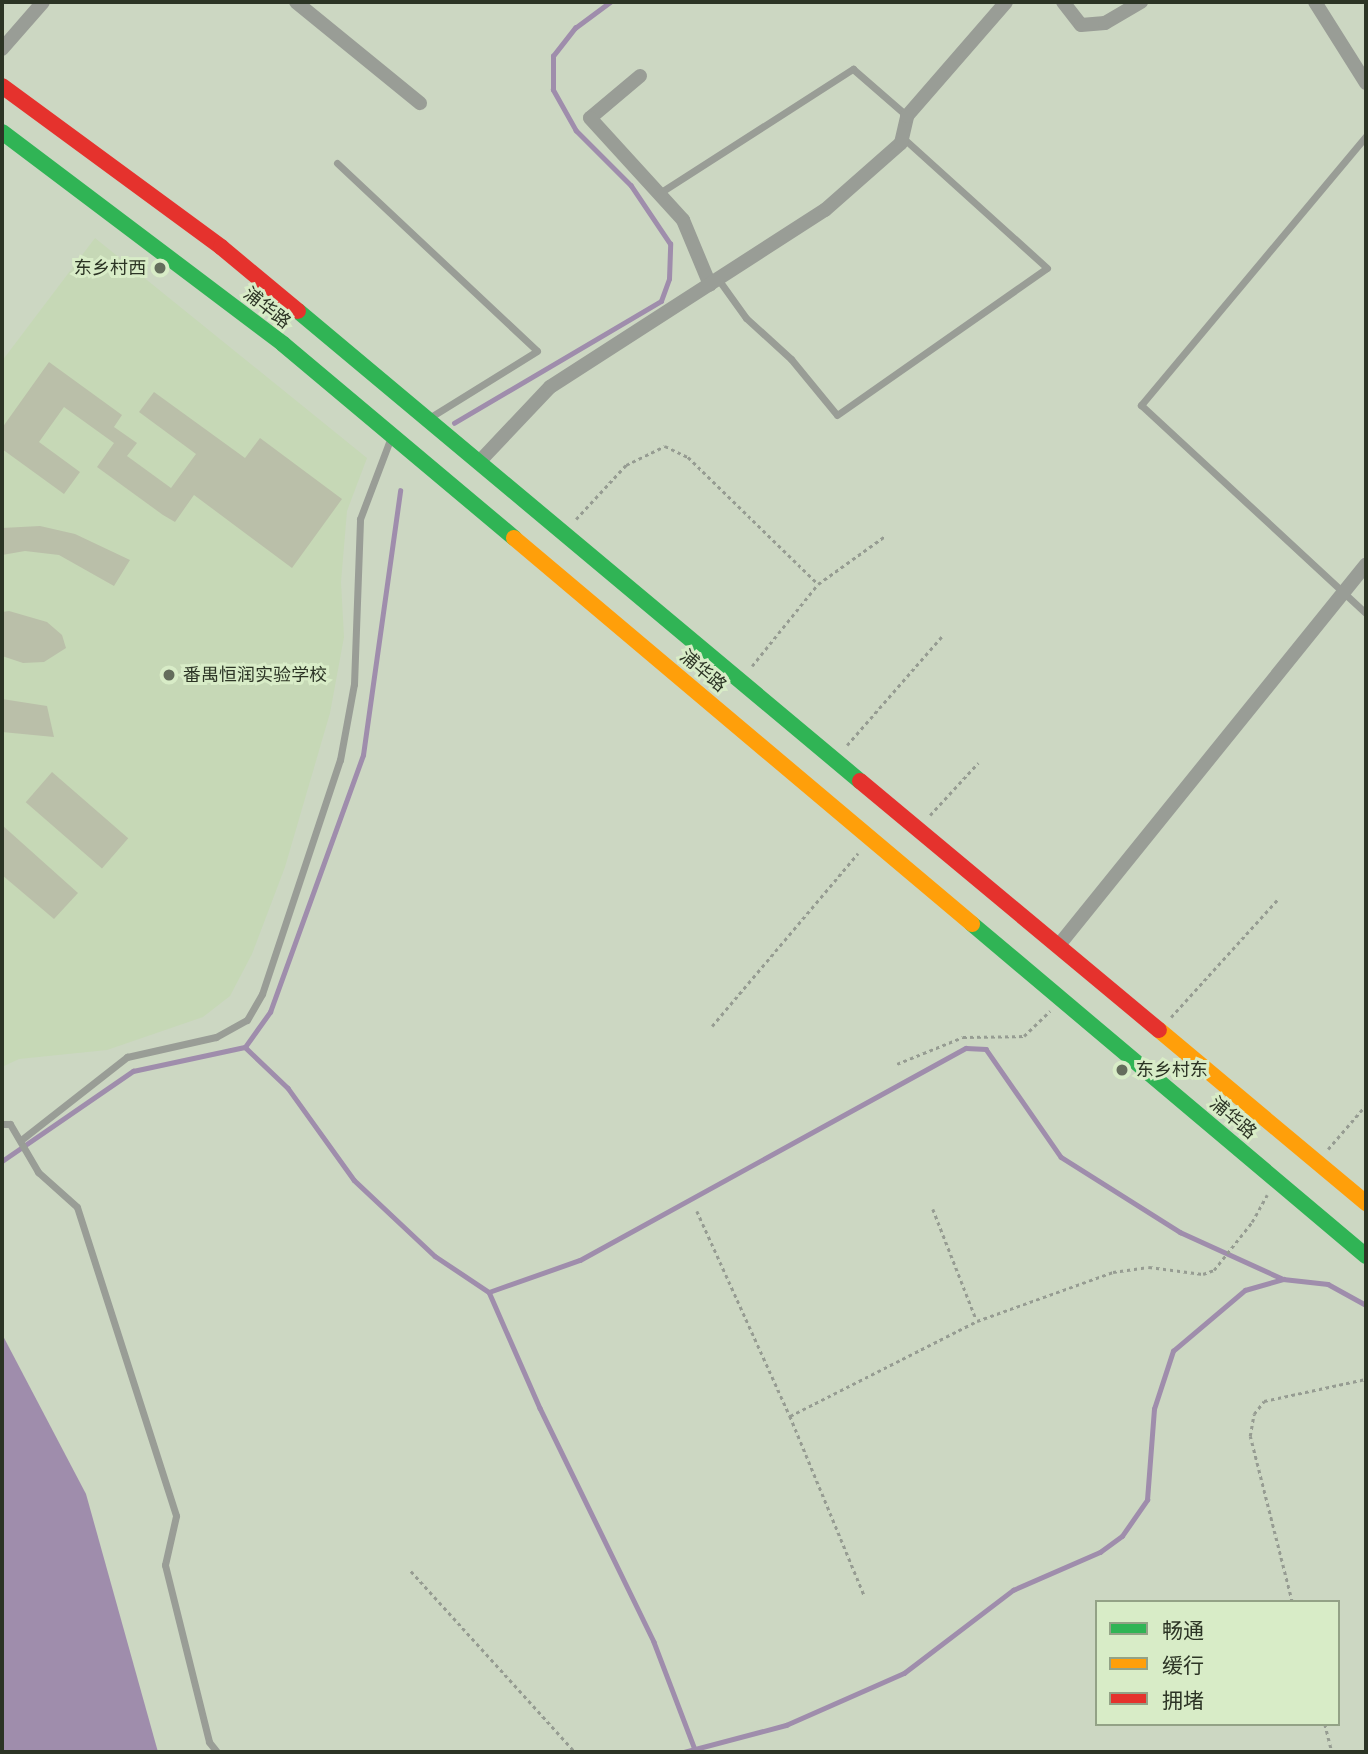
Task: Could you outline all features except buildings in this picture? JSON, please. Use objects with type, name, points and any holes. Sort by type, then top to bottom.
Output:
[{"type":"main road","name":"浦华路","points":[[2,86],[221,247],[1366,1203]]},
{"type":"main road","name":"浦华路","points":[[2,132],[153,242],[414,454],[1366,1256]]},
{"type":"street","points":[[2,49],[43,2]]},
{"type":"street","points":[[296,2],[420,103]]},
{"type":"street","points":[[480,461],[550,387],[825,210],[902,137],[907,116],[1006,2]]},
{"type":"street","points":[[1063,2],[1081,25],[1105,23],[1142,2]]},
{"type":"street","points":[[1315,2],[1366,83]]},
{"type":"street","points":[[640,76],[590,118],[657,195],[683,220],[714,282]]},
{"type":"street","points":[[1059,945],[1366,565]]},
{"type":"lane","points":[[657,195],[853,69],[907,116]]},
{"type":"lane","points":[[1366,135],[1142,405],[1366,612]]},
{"type":"lane","points":[[714,282],[746,318],[791,359],[836,415],[1047,268],[902,137]]},
{"type":"lane","points":[[337,163],[537,351],[433,422]]},
{"type":"lane","points":[[21,1140],[127,1057],[216,1037],[247,1020],[262,994],[340,760],[354,684],[360,519],[391,436]]},
{"type":"lane","points":[[2,1124],[10,1124],[30,1154],[38,1172],[77,1207],[176,1516],[165,1565],[209,1742],[217,1752]]},
{"type":"path","points":[[565,532],[626,465],[665,446],[688,457],[818,584]]},
{"type":"path","points":[[741,680],[818,584],[885,536]]},
{"type":"path","points":[[835,758],[942,636]]},
{"type":"path","points":[[918,828],[978,763]]},
{"type":"path","points":[[712,1026],[872,838]]},
{"type":"path","points":[[1159,1030],[1278,899]]},
{"type":"path","points":[[897,1064],[963,1037],[1024,1036],[1037,1027],[1061,997]]},
{"type":"path","points":[[1317,1162],[1366,1105]]},
{"type":"path","points":[[790,1416],[977,1321],[1128,1268],[1203,1274],[1222,1261],[1252,1222],[1276,1180]]},
{"type":"path","points":[[933,1209],[977,1321]]},
{"type":"path","points":[[697,1211],[790,1416],[864,1595]]},
{"type":"path","points":[[1291,1600],[1250,1436],[1254,1414],[1264,1401],[1366,1379]]},
{"type":"path","points":[[411,1571],[575,1752]]},
{"type":"path","points":[[1326,1726],[1332,1752]]},
{"type":"shaded area","name":"番禺恒润实验学校","points":[[95,238],[367,458],[347,511],[341,582],[344,637],[330,713],[285,867],[252,954],[230,996],[203,1017],[107,1050],[19,1059],[2,1067],[2,361]]},
{"type":"shaded area","points":[[2,1334],[86,1494],[158,1752],[2,1752]]},
{"type":"waterway","points":[[454,423],[661,301],[669,279],[670,244],[631,186],[576,131],[553,90],[553,56],[575,28],[610,2]]},
{"type":"waterway","points":[[2,1161],[133,1071],[245,1047],[270,1012],[363,755],[400,491]]},
{"type":"waterway","points":[[245,1047],[288,1088],[354,1180],[435,1256],[489,1292],[580,1260],[966,1048],[986,1049],[1061,1157],[1180,1232],[1283,1279]]},
{"type":"waterway","points":[[684,1752],[786,1725],[904,1673],[1013,1590],[1100,1552],[1122,1536],[1147,1500],[1154,1409],[1173,1351],[1245,1290],[1283,1279],[1328,1284],[1366,1305]]},
{"type":"waterway","points":[[489,1292],[540,1408],[654,1642],[696,1752]]},
{"type":"traffic: fast","points":[[2,132],[283,344],[514,538]]},
{"type":"traffic: fast","points":[[298,311],[860,781]]},
{"type":"traffic: fast","points":[[972,924],[1366,1256]]},
{"type":"traffic: slow","points":[[514,538],[972,924]]},
{"type":"traffic: slow","points":[[1159,1030],[1366,1203]]},
{"type":"traffic: jam","points":[[2,86],[221,247],[298,311]]},
{"type":"traffic: jam","points":[[860,781],[1159,1030]]},
{"type":"place","name":"东乡村西","points":[[160,268]]},
{"type":"place","name":"番禺恒润实验学校","points":[[169,675]]},
{"type":"place","name":"东乡村东","points":[[1122,1070]]}]
